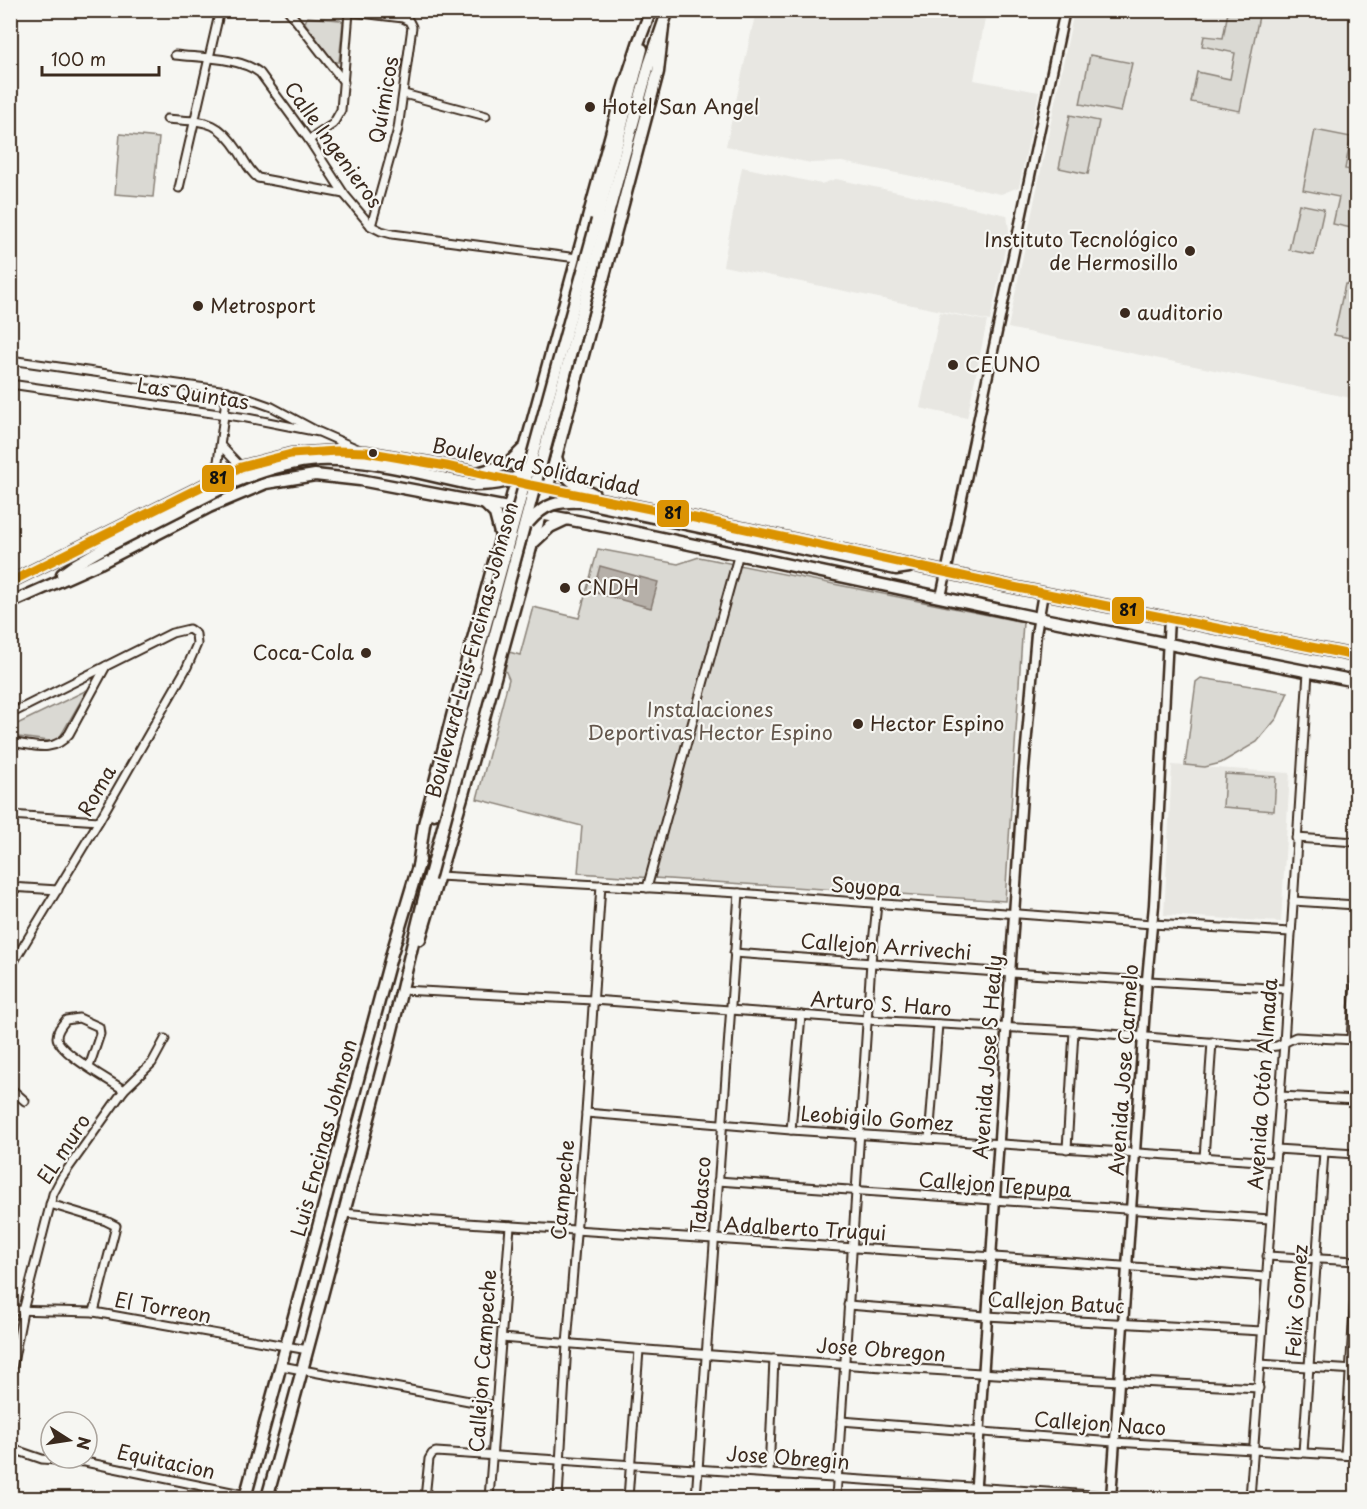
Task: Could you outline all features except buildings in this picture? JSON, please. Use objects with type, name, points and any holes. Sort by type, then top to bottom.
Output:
[{"type":"main road","points":[[601,221],[652,10]]},
{"type":"main road","points":[[418,867],[429,804],[508,507],[622,90],[652,10]]},
{"type":"main road","points":[[601,221],[668,10]]},
{"type":"main road","points":[[434,877],[548,489],[658,72],[663,27]]},
{"type":"main road","name":"Boulevard Luis Encinas Johnson","points":[[434,877],[559,402],[601,221]]},
{"type":"main road","name":"Boulevard Luis Encinas Johnson","points":[[441,788],[601,221]]},
{"type":"main road","points":[[47,585],[76,564],[104,548],[230,484],[292,464],[318,460],[359,462],[474,485],[505,483],[517,477],[534,460],[559,402]]},
{"type":"main road","points":[[476,473],[508,464],[526,446]]},
{"type":"main road","name":"Boulevard Solidaridad","points":[[15,580],[242,466],[291,454],[366,452],[417,460],[1043,593],[1356,656]]},
{"type":"main road","points":[[556,457],[558,464],[577,486],[611,501]]},
{"type":"main road","points":[[412,489],[418,475],[417,460]]},
{"type":"main road","points":[[10,603],[100,563],[235,495],[274,480],[327,475],[541,513],[1038,618],[1356,681]]},
{"type":"main road","points":[[496,587],[528,522],[538,511],[552,504],[566,501],[583,502],[896,569],[915,565]]},
{"type":"main road","points":[[484,502],[495,514],[500,537]]},
{"type":"main road","points":[[531,544],[542,532],[567,519]]},
{"type":"main road","points":[[10,588],[15,580]]},
{"type":"main road","name":"Luis Encinas Johnson","points":[[247,1497],[392,953],[441,788]]},
{"type":"main road","name":"Luis Encinas Johnson","points":[[267,1498],[303,1371],[403,987],[410,947],[434,877]]},
{"type":"street","points":[[179,188],[220,10]]},
{"type":"street","points":[[288,10],[344,82]]},
{"type":"street","points":[[309,140],[324,131],[338,118],[343,99],[349,12],[336,10]]},
{"type":"street","points":[[941,597],[1065,10]]},
{"type":"street","name":"Químicos","points":[[349,12],[403,18],[409,21],[412,27],[404,94],[392,153],[371,226]]},
{"type":"street","name":"Calle Ingenieros","points":[[175,55],[243,64],[260,73],[309,140],[344,194],[371,226],[392,234],[577,258]]},
{"type":"street","points":[[404,94],[486,116]]},
{"type":"street","points":[[167,119],[212,124],[224,131],[249,169],[258,178],[344,194]]},
{"type":"street","name":"Las Quintas","points":[[10,360],[227,391],[272,407],[319,432],[366,452]]},
{"type":"street","name":"Las Quintas","points":[[10,384],[223,415],[319,432]]},
{"type":"street","points":[[216,478],[227,391]]},
{"type":"street","points":[[221,446],[242,466]]},
{"type":"street","points":[[647,888],[739,553]]},
{"type":"street","name":"Avenida Jose S Healy","points":[[975,1498],[1027,736],[1038,618],[1043,593]]},
{"type":"street","name":"Avenida Jose Carmelo","points":[[1111,1498],[1152,924],[1169,618]]},
{"type":"street","name":"Roma","points":[[10,968],[99,821],[194,652],[197,638],[193,630],[189,629],[172,633],[105,666]]},
{"type":"street","points":[[10,714],[105,666]]},
{"type":"street","points":[[10,742],[44,747],[55,746],[63,741],[69,734],[105,666]]},
{"type":"street","name":"Avenida Otón Almada","points":[[1250,1498],[1284,1043],[1308,672]]},
{"type":"street","points":[[10,816],[99,821]]},
{"type":"street","points":[[1296,838],[1356,842]]},
{"type":"street","name":"Soyopa","points":[[434,877],[739,893],[1152,924],[1291,932]]},
{"type":"street","name":"Campeche","points":[[558,1498],[601,885]]},
{"type":"street","points":[[10,887],[58,890]]},
{"type":"street","name":"Tabasco","points":[[696,1498],[739,893]]},
{"type":"street","points":[[1293,901],[1356,905]]},
{"type":"street","points":[[836,1498],[871,962],[877,904]]},
{"type":"street","name":"Callejon Arrivechi","points":[[734,953],[1011,973],[1287,989]]},
{"type":"street","points":[[1354,1039],[1356,968]]},
{"type":"street","name":"Arturo S. Haro","points":[[403,987],[868,1020],[1074,1031],[1268,1047],[1296,1037],[1354,1039]]},
{"type":"street","points":[[791,1130],[801,1015]]},
{"type":"street","points":[[88,1067],[99,1028],[79,1018],[66,1020],[58,1030],[59,1043],[76,1059],[88,1067],[124,1090]]},
{"type":"street","points":[[929,1139],[938,1024]]},
{"type":"street","points":[[1067,1149],[1074,1031]]},
{"type":"street","name":"EL muro","points":[[10,1378],[23,1311],[50,1204],[62,1177],[124,1090],[152,1063],[165,1039]]},
{"type":"street","points":[[1204,1158],[1212,1042]]},
{"type":"street","points":[[10,1088],[25,1101]]},
{"type":"street","points":[[1280,1096],[1356,1100]]},
{"type":"street","name":"Leobigilo Gomez","points":[[586,1113],[791,1130],[1275,1162]]},
{"type":"street","points":[[1276,1149],[1356,1154]]},
{"type":"street","name":"Felix Gomez","points":[[1304,1452],[1324,1152]]},
{"type":"street","name":"Callejon Tepupa","points":[[718,1181],[1270,1220]]},
{"type":"street","points":[[50,1204],[116,1226],[94,1312]]},
{"type":"street","name":"Adalberto Truqui","points":[[343,1213],[1265,1277]]},
{"type":"street","name":"Callejon Campeche","points":[[489,1498],[510,1226]]},
{"type":"street","points":[[1267,1256],[1356,1262]]},
{"type":"street","points":[[1345,1455],[1353,1370],[1356,1277]]},
{"type":"street","name":"Callejon Batuc","points":[[848,1305],[986,1316],[1262,1330]]},
{"type":"street","name":"El Torreon","points":[[10,1310],[94,1312],[308,1350]]},
{"type":"street","name":"Jose Obregon","points":[[502,1338],[844,1364],[1259,1388]]},
{"type":"street","points":[[628,1498],[639,1350]]},
{"type":"street","points":[[769,1473],[774,1359]]},
{"type":"street","points":[[1260,1364],[1353,1370]]},
{"type":"street","points":[[281,1366],[496,1406]]},
{"type":"street","name":"Callejon Naco","points":[[841,1421],[1114,1442],[1356,1456]]},
{"type":"street","name":"Equitacion","points":[[10,1448],[42,1459],[85,1462],[247,1497]]},
{"type":"street","name":"Jose Obregin","points":[[425,1498],[429,1459],[436,1452],[1138,1498]]},
{"type":"shaded area","points":[[756,11],[946,11],[985,19],[974,80],[1039,92],[1019,187],[1001,194],[842,162],[811,163],[726,146]]},
{"type":"shaded area","name":"Instituto Tecnológico de Hermosillo","points":[[1074,11],[1356,11],[1356,399],[1008,328]]},
{"type":"shaded area","points":[[742,167],[821,184],[836,179],[1007,215],[1009,230],[990,321],[723,266]]},
{"type":"shaded area","name":"CEUNO","points":[[940,312],[987,321],[967,418],[920,408]]},
{"type":"shaded area","points":[[600,566],[658,582],[651,608],[593,592]]},
{"type":"shaded area","points":[[1172,765],[1290,773],[1281,922],[1164,915]]},
{"type":"green space","points":[[1219,11],[1260,11],[1240,111],[1191,102],[1197,72],[1230,79],[1235,53],[1202,46],[1204,36],[1223,38],[1228,12]]},
{"type":"green space","points":[[307,17],[343,22],[339,62],[334,62],[305,23]]},
{"type":"green space","points":[[1090,55],[1132,63],[1121,112],[1080,104]]},
{"type":"green space","points":[[1070,115],[1099,121],[1088,174],[1059,168]]},
{"type":"green space","points":[[1315,130],[1351,137],[1345,169],[1356,171],[1356,229],[1333,224],[1339,197],[1303,190]]},
{"type":"green space","points":[[120,134],[159,138],[153,197],[115,194]]},
{"type":"green space","points":[[1299,204],[1324,209],[1314,255],[1289,250]]},
{"type":"green space","points":[[1345,284],[1353,285],[1351,297],[1356,298],[1356,339],[1334,335]]},
{"type":"green space","name":"Instalaciones Deportivas Hector Espino","points":[[598,549],[678,564],[699,557],[1023,622],[1005,901],[578,873],[582,826],[477,799],[509,679],[505,670],[509,652],[520,655],[533,607],[579,618]]},
{"type":"green space","points":[[1201,678],[1288,692],[1277,718],[1257,742],[1221,763],[1205,767],[1185,765],[1196,682]]},
{"type":"green space","points":[[87,690],[57,742],[11,736],[11,727]]},
{"type":"green space","points":[[1225,774],[1276,777],[1274,811],[1223,807]]},
{"type":"transit line","name":"81","points":[[10,582],[241,467],[291,454],[366,452],[446,466],[1013,587],[1356,656]]},
{"type":"place","name":"Hotel San Angel","points":[[590,107]]},
{"type":"place","name":"Instituto Tecnológico de Hermosillo","points":[[1190,251]]},
{"type":"place","name":"Metrosport","points":[[198,306]]},
{"type":"place","name":"auditorio","points":[[1125,313]]},
{"type":"place","name":"CEUNO","points":[[953,365]]},
{"type":"place","name":"CNDH","points":[[565,588]]},
{"type":"place","name":"Coca-Cola","points":[[366,653]]},
{"type":"place","name":"Hector Espino","points":[[858,724]]}]
